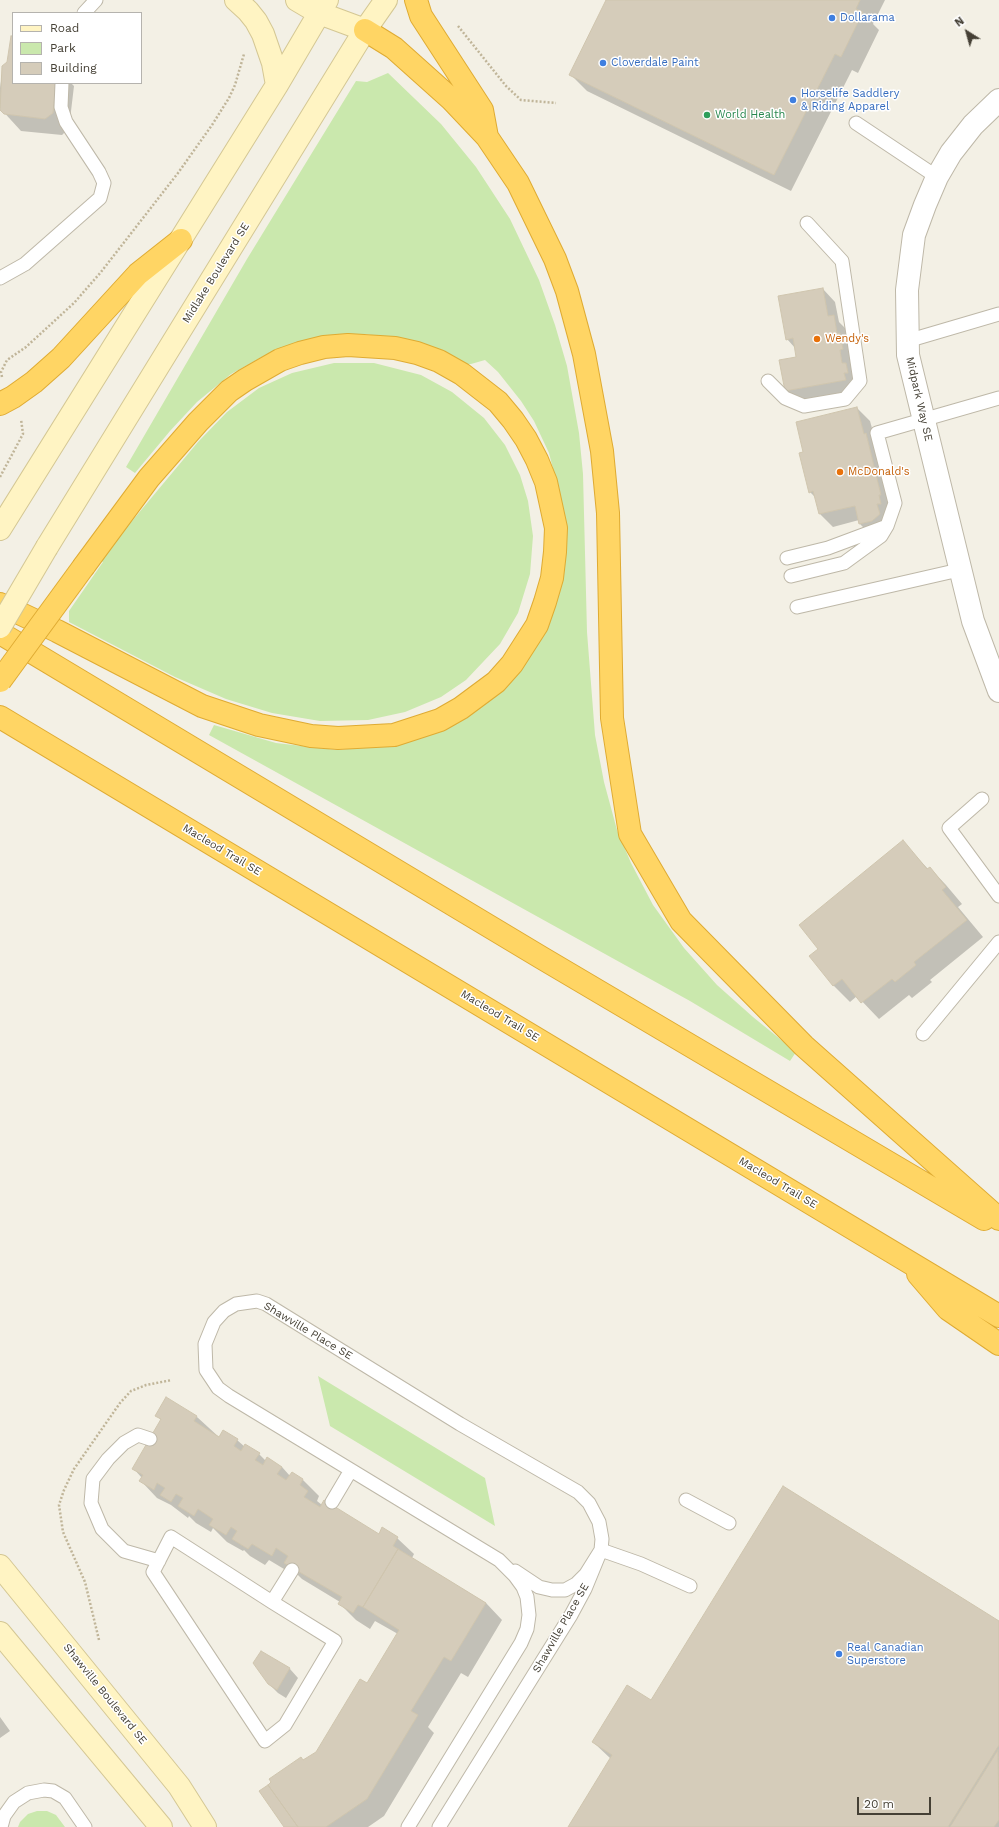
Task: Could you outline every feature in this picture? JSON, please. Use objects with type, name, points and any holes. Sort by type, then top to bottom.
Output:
[{"type":"highway","points":[[416,0],[421,16],[482,110],[487,137]]},
{"type":"highway","points":[[365,30],[400,53],[451,99],[487,137],[518,183],[555,259],[567,291],[591,385],[602,451],[608,513],[612,718],[630,834],[681,921],[804,1046],[999,1219]]},
{"type":"highway","points":[[0,404],[34,382],[61,358],[138,274],[181,240]]},
{"type":"highway","points":[[0,604],[57,631],[202,706],[259,725],[310,736],[338,738],[394,734],[440,720],[461,708],[496,682],[512,664],[537,625],[545,602],[553,572],[556,528],[546,482],[537,460],[516,424],[498,402],[462,374],[417,353],[395,348],[348,345],[324,347],[300,353],[280,360],[245,380],[229,391],[198,422],[149,478],[84,566],[0,681]]},
{"type":"highway","points":[[0,633],[542,958],[999,1228]]},
{"type":"highway","name":"Macleod Trail SE","points":[[4,722],[999,1316]]},
{"type":"highway","points":[[905,1259],[948,1308],[999,1344]]},
{"type":"main road","points":[[236,0],[256,21],[263,34],[273,63],[277,85]]},
{"type":"main road","points":[[297,0],[327,4],[365,30]]},
{"type":"main road","name":"Midlake Boulevard SE","points":[[0,627],[47,547],[365,30],[386,0]]},
{"type":"main road","points":[[2,526],[327,4]]},
{"type":"main road","name":"Shawville Boulevard SE","points":[[0,1566],[179,1786],[205,1827]]},
{"type":"main road","points":[[0,1633],[161,1827]]},
{"type":"street","name":"Midpark Way SE","points":[[999,100],[969,131],[951,153],[937,177],[924,204],[914,235],[907,290],[908,355],[972,621],[999,691]]},
{"type":"lane","points":[[85,12],[96,0]]},
{"type":"lane","points":[[0,278],[25,264],[100,198],[104,183],[99,172],[66,122],[61,107],[62,84]]},
{"type":"lane","points":[[856,123],[937,177]]},
{"type":"lane","points":[[768,381],[785,398],[804,406],[845,399],[860,381],[842,261],[807,223]]},
{"type":"lane","points":[[907,341],[999,314]]},
{"type":"lane","points":[[791,576],[844,563],[882,536],[895,503],[877,433],[999,398]]},
{"type":"lane","points":[[787,558],[828,548],[887,526]]},
{"type":"lane","points":[[797,607],[959,570]]},
{"type":"lane","points":[[982,799],[949,828],[999,896]]},
{"type":"lane","points":[[923,1034],[999,942]]},
{"type":"lane","name":"Shawville Place SE","points":[[408,1827],[521,1643],[527,1629],[529,1615],[523,1587],[506,1566],[499,1560],[218,1388],[206,1370],[204,1350],[210,1329],[219,1316],[224,1311],[236,1304],[257,1301],[266,1304],[460,1424],[578,1492],[589,1503],[598,1518],[602,1531],[601,1550],[585,1589],[571,1615],[439,1827]]},
{"type":"lane","points":[[150,1439],[138,1435],[124,1443],[108,1459],[93,1479],[91,1503],[102,1529],[124,1551],[158,1561]]},
{"type":"lane","points":[[332,1502],[351,1470]]},
{"type":"lane","points":[[686,1500],[729,1523]]},
{"type":"lane","points":[[171,1537],[272,1602],[335,1640],[285,1725],[265,1741],[153,1572],[171,1537]]},
{"type":"lane","points":[[499,1560],[533,1584],[558,1591],[565,1590],[581,1580],[591,1568],[601,1550],[641,1564],[690,1586]]},
{"type":"lane","points":[[272,1602],[292,1570]]},
{"type":"lane","points":[[399,1827],[435,1782]]},
{"type":"lane","points":[[1,1827],[4,1816],[14,1802],[28,1792],[44,1790],[53,1791],[65,1798],[85,1827]]},
{"type":"path","points":[[457,25],[463,30],[506,86],[522,100],[556,103]]},
{"type":"path","points":[[3,379],[1,372],[7,360],[26,347],[74,303],[110,261],[178,173],[201,141],[228,98],[235,84],[246,48]]},
{"type":"path","points":[[0,476],[23,434],[20,414]]},
{"type":"green space","points":[[388,73],[441,124],[476,167],[510,219],[539,280],[555,325],[567,366],[579,433],[583,474],[587,632],[595,735],[604,782],[617,830],[631,863],[653,905],[684,948],[717,985],[796,1052],[790,1061],[690,1001],[209,735],[214,725],[276,743],[337,750],[381,746],[532,653],[558,488],[549,453],[534,421],[521,401],[498,372],[485,360],[471,364],[462,364],[403,340],[365,334],[315,338],[271,352],[231,374],[197,402],[170,431],[135,473],[126,467],[247,259],[356,81],[367,82]]},
{"type":"green space","points":[[334,363],[374,363],[421,375],[452,392],[484,418],[505,445],[520,475],[528,501],[533,536],[530,574],[518,613],[500,644],[466,680],[441,697],[405,712],[368,720],[320,721],[272,713],[226,699],[175,677],[69,622],[69,611],[103,562],[101,561],[112,545],[198,442],[227,412],[259,388],[292,373]]},
{"type":"green space","points":[[318,1376],[485,1478],[495,1526],[330,1426]]},
{"type":"green space","points":[[37,1811],[47,1811],[56,1815],[65,1827],[18,1827],[20,1822],[28,1814]]},
{"type":"building","points":[[606,0],[860,0],[856,9],[863,12],[841,57],[835,54],[774,175],[569,75]]},
{"type":"building","points":[[12,36],[12,84],[56,84],[53,113],[45,119],[4,114],[0,110],[2,66],[7,62]]},
{"type":"building","name":"Wendy's","points":[[823,288],[828,316],[834,315],[837,333],[840,333],[843,349],[840,350],[842,363],[846,363],[848,373],[844,373],[846,380],[785,391],[779,360],[796,357],[793,338],[786,340],[778,296]]},
{"type":"building","name":"McDonald's","points":[[857,407],[864,434],[866,433],[881,495],[879,495],[881,504],[877,504],[880,514],[872,521],[859,524],[855,506],[819,514],[813,491],[809,493],[799,453],[803,452],[796,422]]},
{"type":"building","points":[[903,840],[927,869],[930,867],[946,887],[942,890],[967,920],[914,962],[916,965],[895,982],[892,979],[861,1003],[842,979],[833,986],[809,956],[818,949],[799,925]]},
{"type":"building","points":[[166,1397],[197,1416],[194,1421],[219,1437],[223,1430],[238,1439],[234,1446],[241,1451],[245,1444],[260,1453],[255,1460],[263,1465],[267,1457],[282,1467],[277,1474],[286,1480],[292,1472],[303,1479],[300,1485],[308,1491],[304,1497],[320,1507],[324,1500],[379,1534],[382,1527],[398,1537],[393,1546],[398,1549],[363,1607],[358,1605],[353,1613],[338,1604],[342,1597],[284,1563],[288,1556],[276,1548],[272,1556],[252,1544],[248,1549],[232,1539],[237,1531],[231,1527],[226,1535],[209,1525],[213,1519],[198,1509],[194,1516],[178,1506],[183,1498],[176,1494],[171,1502],[160,1495],[165,1488],[157,1483],[154,1490],[139,1481],[143,1475],[132,1469],[161,1419],[155,1416]]},
{"type":"building","name":"Real Canadian Superstore","points":[[783,1486],[999,1621],[999,1745],[948,1827],[568,1827],[612,1755],[592,1742],[627,1685],[651,1700]]},
{"type":"building","points":[[398,1549],[486,1603],[451,1661],[444,1657],[411,1711],[418,1715],[367,1799],[326,1827],[298,1827],[268,1785],[271,1782],[269,1779],[301,1757],[303,1760],[316,1752],[360,1679],[367,1683],[399,1630],[363,1607]]},
{"type":"building","points":[[261,1651],[290,1668],[277,1690],[268,1684],[253,1663]]},
{"type":"building","points":[[998,1750],[999,1820],[994,1827],[950,1827]]},
{"type":"building","points":[[268,1785],[298,1827],[284,1827],[259,1791]]},
{"type":"place","name":"Dollarama","points":[[832,18]]},
{"type":"place","name":"Cloverdale Paint","points":[[603,63]]},
{"type":"place","name":"Horselife Saddlery & Riding Apparel","points":[[793,100]]},
{"type":"place","name":"World Health","points":[[707,115]]},
{"type":"place","name":"Wendy's","points":[[817,339]]},
{"type":"place","name":"McDonald's","points":[[840,472]]},
{"type":"place","name":"Real Canadian Superstore","points":[[839,1654]]}]
